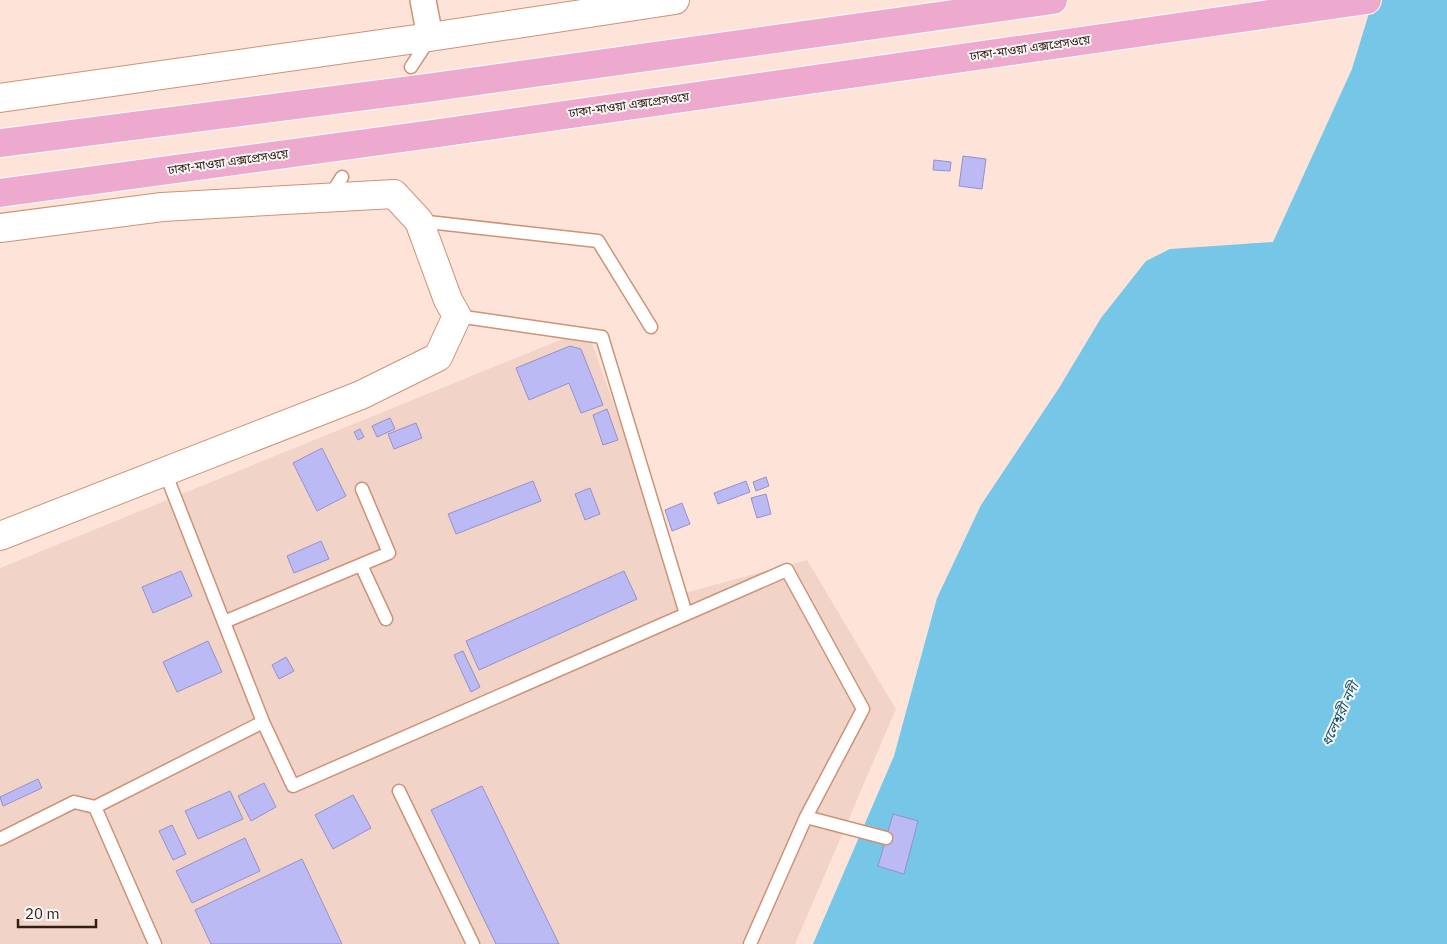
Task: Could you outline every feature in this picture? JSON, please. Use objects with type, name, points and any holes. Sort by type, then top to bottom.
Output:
[{"type":"highway","points":[[0,143],[427,88],[1053,0]]},
{"type":"highway","name":"ঢাকা-মাওয়া এক্সপ্রেসওয়ে","points":[[0,193],[451,131],[1368,0]]},
{"type":"street","points":[[423,0],[430,38]]},
{"type":"street","points":[[0,98],[430,38],[675,0]]},
{"type":"street","points":[[0,228],[162,206],[335,187],[394,194],[419,221],[448,300],[457,316],[438,357],[361,395],[0,536]]},
{"type":"lane","points":[[411,67],[430,38]]},
{"type":"lane","points":[[419,221],[598,241],[651,327]]},
{"type":"lane","points":[[457,316],[602,337],[686,614]]},
{"type":"lane","points":[[165,472],[263,722],[293,786],[787,570],[863,709],[806,817],[750,944]]},
{"type":"lane","points":[[224,622],[389,552],[362,489]]},
{"type":"lane","points":[[360,564],[386,619]]},
{"type":"lane","points":[[0,839],[74,802],[95,807],[263,722]]},
{"type":"lane","points":[[399,791],[473,944]]},
{"type":"lane","points":[[95,807],[155,944]]},
{"type":"lane","points":[[806,817],[886,838]]},
{"type":"shaded area","points":[[587,329],[681,594],[807,560],[896,709],[795,944],[0,944],[0,568]]},
{"type":"water","name":"ধলেশ্বরী নদী","points":[[1373,0],[1447,0],[1447,944],[813,944],[894,756],[937,598],[981,505],[1059,388],[1101,318],[1146,261],[1170,249],[1273,242],[1352,69]]},
{"type":"building","points":[[963,156],[986,159],[982,189],[959,186]]},
{"type":"building","points":[[934,160],[951,162],[950,171],[933,170]]},
{"type":"building","points":[[570,346],[581,349],[603,405],[581,413],[569,383],[529,400],[516,368]]},
{"type":"building","points":[[607,409],[618,440],[603,445],[593,415]]},
{"type":"building","points":[[390,418],[395,429],[377,437],[372,426]]},
{"type":"building","points":[[416,423],[422,438],[394,449],[388,434]]},
{"type":"building","points":[[360,429],[364,437],[358,440],[354,432]]},
{"type":"building","points":[[322,448],[346,496],[317,511],[293,463]]},
{"type":"building","points":[[766,477],[769,486],[756,491],[753,482]]},
{"type":"building","points":[[533,481],[541,501],[456,534],[448,514]]},
{"type":"building","points":[[746,481],[750,492],[718,504],[714,493]]},
{"type":"building","points":[[590,488],[600,514],[585,520],[575,494]]},
{"type":"building","points":[[766,494],[771,514],[757,518],[751,498]]},
{"type":"building","points":[[682,503],[690,524],[672,531],[665,510]]},
{"type":"building","points":[[321,541],[329,559],[294,573],[287,556]]},
{"type":"building","points":[[181,571],[192,596],[153,613],[142,587]]},
{"type":"building","points":[[624,571],[637,599],[479,670],[466,641]]},
{"type":"building","points":[[208,641],[222,672],[177,692],[163,662]]},
{"type":"building","points":[[463,651],[480,687],[471,692],[454,655]]},
{"type":"building","points":[[286,657],[294,671],[279,679],[272,665]]},
{"type":"building","points":[[38,779],[42,788],[3,806],[0,797]]},
{"type":"building","points":[[264,783],[276,807],[251,821],[238,796]]},
{"type":"building","points":[[482,786],[559,944],[496,944],[431,810]]},
{"type":"building","points":[[230,791],[243,819],[198,839],[185,811]]},
{"type":"building","points":[[353,795],[371,828],[333,849],[315,815]]},
{"type":"building","points":[[893,814],[918,821],[904,874],[878,866]]},
{"type":"building","points":[[172,825],[186,854],[173,860],[159,831]]},
{"type":"building","points":[[245,838],[260,871],[192,903],[176,871]]},
{"type":"building","points":[[302,859],[342,944],[211,944],[195,910]]}]
